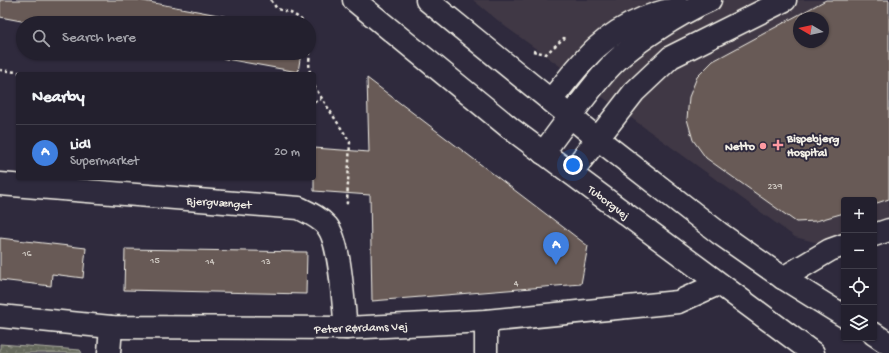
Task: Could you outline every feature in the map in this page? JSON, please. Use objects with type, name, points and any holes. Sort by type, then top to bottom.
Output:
[{"type":"street","name":"Tuborgvej","points":[[354,0],[543,153],[806,348],[819,353]]},
{"type":"street","points":[[427,0],[598,139],[719,234],[783,278],[841,314]]},
{"type":"street","points":[[543,153],[608,68],[639,43],[690,9],[710,0]]},
{"type":"street","points":[[571,173],[634,92],[670,57],[784,0]]},
{"type":"street","points":[[550,100],[587,55],[607,37],[627,25],[666,9],[690,9]]},
{"type":"street","name":"Bjergvænget","points":[[0,184],[299,208],[316,216],[328,227],[337,249],[346,328]]},
{"type":"street","points":[[877,234],[889,230]]},
{"type":"street","points":[[783,278],[830,250],[841,246]]},
{"type":"street","name":"Peter Rørdams Vej","points":[[0,316],[111,327],[346,328],[486,321],[678,302],[718,284]]},
{"type":"street","points":[[486,321],[486,353]]},
{"type":"street","points":[[109,353],[111,327]]},
{"type":"street","points":[[877,336],[889,344]]},
{"type":"path","points":[[271,0],[277,9],[296,16]]},
{"type":"path","points":[[309,60],[310,72]]},
{"type":"path","points":[[0,70],[16,72]]},
{"type":"path","points":[[316,90],[350,142],[347,203],[328,227]]},
{"type":"path","points":[[316,101],[321,99]]},
{"type":"shaded area","name":"Bispebjerg Hospital","points":[[473,0],[889,0],[889,220],[877,224],[877,197],[841,197],[841,236],[819,243],[795,237],[506,27]]},
{"type":"green space","points":[[0,344],[80,350],[82,353],[0,353]]},
{"type":"building","points":[[0,0],[138,0],[224,16],[16,16],[16,20],[0,17]]},
{"type":"building","points":[[826,0],[889,0],[889,199],[877,203],[877,197],[841,197],[841,214],[816,221],[796,222],[706,158],[693,140],[687,119],[689,97],[697,77],[713,61],[793,18],[793,48],[829,48],[829,12],[804,12]]},
{"type":"building","points":[[232,60],[300,60],[298,72]]},
{"type":"building","points":[[367,78],[588,246],[581,284],[372,301],[370,195],[314,191],[314,180],[316,180],[316,148],[369,152]]},
{"type":"building","points":[[0,238],[86,248],[83,278],[52,274],[51,286],[0,280]]},
{"type":"building","points":[[125,249],[307,252],[306,294],[124,290]]},
{"type":"place","name":"Bispebjerg Hospital","points":[[778,145]]},
{"type":"place","name":"Netto","points":[[763,146]]},
{"type":"place","name":"Lidl","points":[[556,265]]}]
